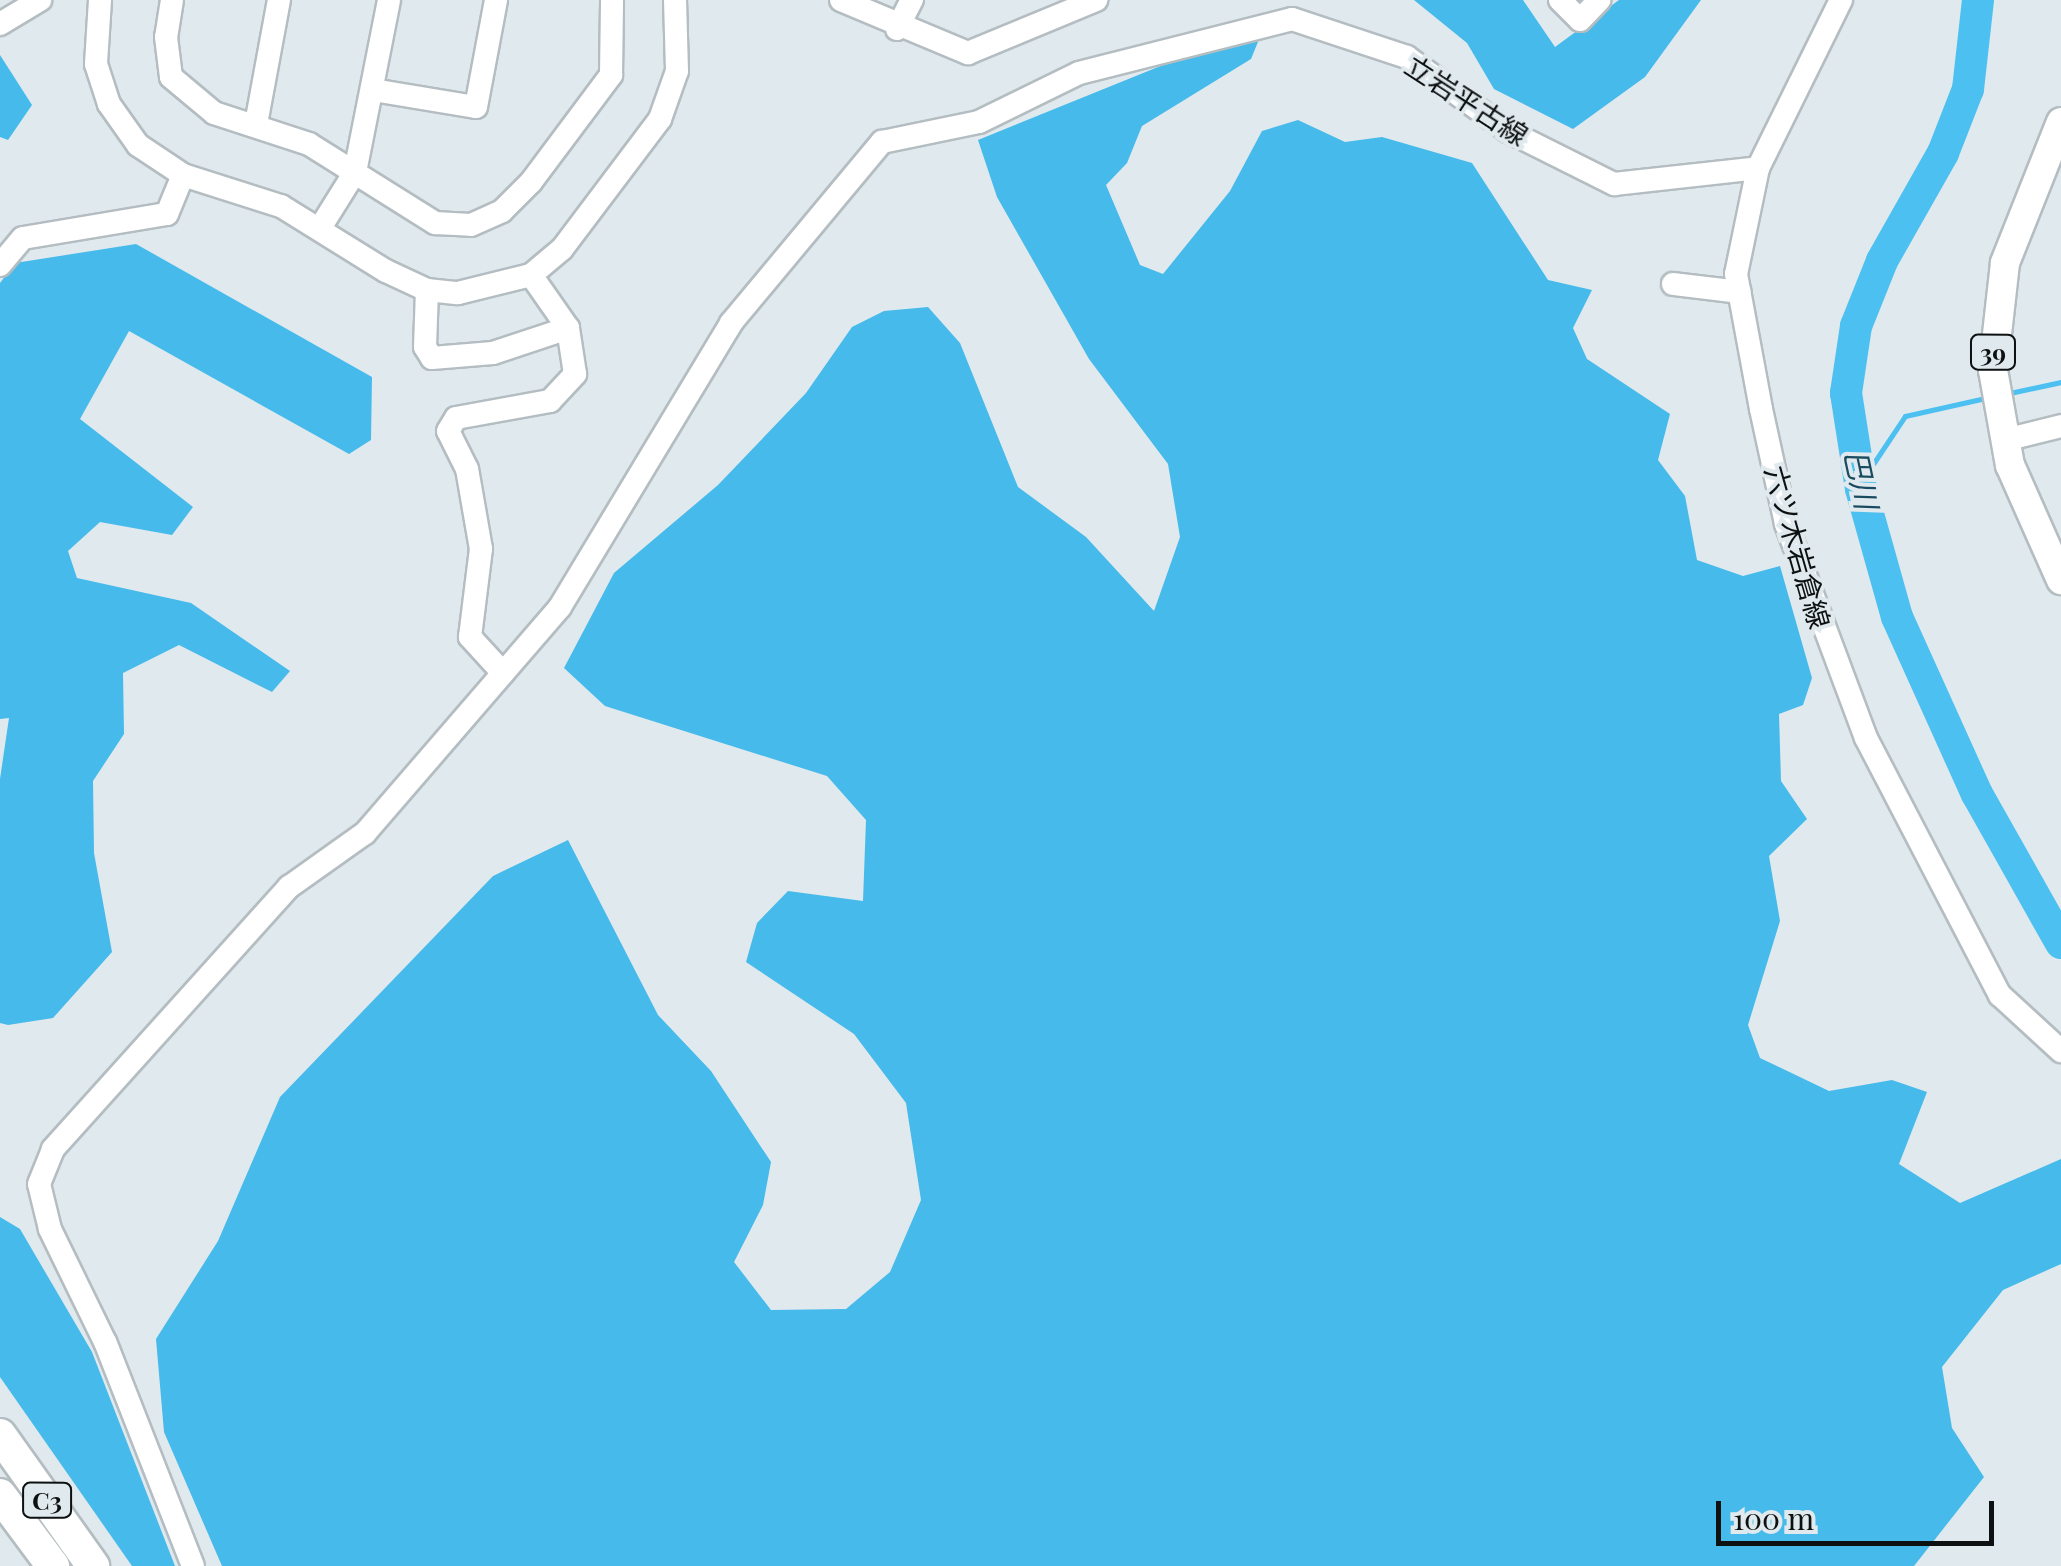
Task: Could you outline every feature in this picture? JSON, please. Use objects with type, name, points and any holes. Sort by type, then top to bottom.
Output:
[{"type":"highway","name":"C3","points":[[0,1436],[93,1566]]},
{"type":"highway","name":"C3","points":[[0,1496],[52,1566]]},
{"type":"main road","name":"39","points":[[2061,122],[1997,295],[1993,370],[2006,440],[2029,520],[2061,580]]},
{"type":"street","points":[[0,24],[40,0]]},
{"type":"street","points":[[100,0],[96,64],[110,104],[138,146],[184,175],[281,206],[427,290],[490,290],[531,275],[562,249],[660,118],[677,71],[675,0]]},
{"type":"street","points":[[172,0],[166,37],[171,77],[214,112],[256,124],[355,172],[435,223],[471,225],[502,210],[611,75],[612,0]]},
{"type":"street","points":[[256,124],[279,0]]},
{"type":"street","points":[[320,228],[355,172],[389,0]]},
{"type":"street","points":[[373,90],[476,107],[496,0]]},
{"type":"street","points":[[840,0],[897,29],[968,52],[1055,6],[1096,0]]},
{"type":"street","points":[[897,29],[912,0]]},
{"type":"street","points":[[1560,0],[1580,20],[1599,0]]},
{"type":"street","name":"六ツ木岩倉線","points":[[1841,0],[1758,168],[1740,292],[1786,524],[1858,721],[2000,995],[2061,1051]]},
{"type":"street","points":[[192,1566],[105,1342],[50,1230],[39,1184],[53,1150],[120,1070],[289,888],[365,833],[560,607],[731,323],[882,142],[979,122],[1079,73],[1287,10]]},
{"type":"street","name":"立岩平古線","points":[[1287,10],[1408,58],[1508,131],[1614,184],[1758,168]]},
{"type":"street","points":[[0,265],[23,238],[168,214],[184,175]]},
{"type":"street","points":[[503,673],[470,637],[481,548],[466,469],[448,430],[456,418],[556,396],[575,374],[568,328],[531,275]]},
{"type":"street","points":[[1673,284],[1740,292]]},
{"type":"street","points":[[427,290],[424,347],[432,358],[493,353],[568,328]]},
{"type":"street","points":[[2006,440],[2061,426]]},
{"type":"shaded area","points":[[1414,0],[1523,0],[1555,47],[1619,0],[1701,0],[1645,77],[1573,129],[1494,89],[1467,43]]},
{"type":"shaded area","points":[[1260,37],[1251,59],[1142,126],[1127,163],[1106,185],[1140,265],[1163,274],[1230,191],[1262,131],[1298,120],[1345,142],[1382,137],[1472,163],[1548,280],[1592,290],[1573,328],[1587,359],[1670,414],[1658,460],[1685,496],[1697,560],[1743,576],[1780,566],[1812,678],[1803,705],[1779,714],[1781,781],[1807,819],[1769,856],[1780,921],[1748,1025],[1760,1058],[1829,1091],[1892,1080],[1927,1092],[1899,1164],[1960,1203],[2061,1159],[2061,1264],[2003,1290],[1942,1367],[1952,1428],[1984,1477],[1914,1566],[222,1566],[164,1432],[156,1339],[218,1241],[280,1097],[493,876],[568,840],[658,1015],[711,1071],[771,1162],[763,1205],[734,1262],[771,1310],[846,1309],[890,1272],[921,1200],[906,1103],[854,1034],[746,962],[757,923],[788,891],[863,901],[866,820],[827,776],[605,706],[564,668],[614,573],[718,485],[806,393],[852,327],[884,311],[928,307],[960,343],[1018,487],[1086,537],[1154,611],[1180,537],[1168,464],[1089,359],[997,197],[978,140],[1205,48]]},
{"type":"shaded area","points":[[0,55],[32,105],[8,140],[0,137]]},
{"type":"shaded area","points":[[136,244],[372,377],[371,440],[349,454],[129,331],[80,419],[193,507],[172,535],[100,522],[68,551],[77,578],[191,603],[290,671],[272,692],[179,645],[123,673],[124,734],[93,781],[94,853],[112,952],[53,1018],[8,1025],[0,1023],[0,779],[9,718],[0,719],[0,283],[15,263]]},
{"type":"shaded area","points":[[0,1217],[20,1229],[92,1352],[175,1566],[132,1566],[0,1377]]},
{"type":"waterway","name":"巴川","points":[[1978,0],[1968,89],[1943,153],[1882,261],[1856,326],[1846,393],[1861,489],[1897,617],[1977,794],[2061,943]]},
{"type":"waterway","points":[[2005,394],[2061,382]]},
{"type":"waterway","points":[[1855,491],[1905,416],[1990,397]]}]
